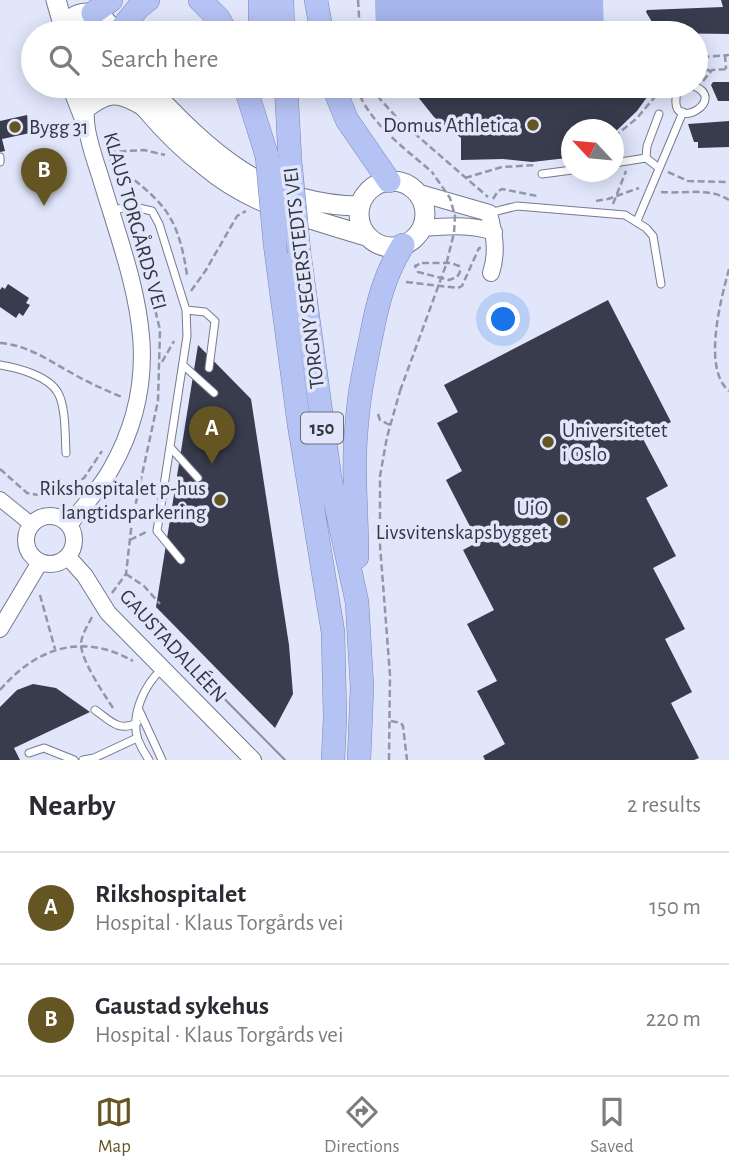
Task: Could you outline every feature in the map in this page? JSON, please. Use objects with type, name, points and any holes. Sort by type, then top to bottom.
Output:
[{"type":"highway","points":[[127,21],[148,0]]},
{"type":"highway","points":[[200,0],[220,21]]},
{"type":"highway","points":[[260,0],[260,21]]},
{"type":"highway","points":[[282,0],[283,21]]},
{"type":"highway","points":[[316,0],[320,21]]},
{"type":"highway","points":[[250,98],[266,152]]},
{"type":"highway","name":"TORGNY SEGERSTEDTS VEI","points":[[264,98],[275,244],[299,424],[333,632],[333,760]]},
{"type":"highway","name":"TORGNY SEGERSTEDTS VEI","points":[[287,98],[299,252],[330,478],[357,602],[362,687],[359,760]]},
{"type":"highway","points":[[338,98],[347,121],[389,181]]},
{"type":"highway","points":[[357,602],[354,494],[358,410],[363,372],[379,301],[394,260],[403,245]]},
{"type":"main road","points":[[56,0],[61,21]]},
{"type":"main road","points":[[70,21],[92,6],[107,21]]},
{"type":"main road","points":[[139,98],[145,109],[203,165],[236,189],[290,214],[366,236],[382,246],[391,248],[403,245],[411,241],[422,228],[424,206],[416,192],[400,183],[389,181],[371,188],[359,205],[359,218],[366,236]]},
{"type":"main road","points":[[160,98],[214,150],[268,187],[318,204],[359,205]]},
{"type":"street","name":"KLAUS TORGÅRDS VEI","points":[[70,524],[111,468],[132,422],[140,393],[142,351],[139,312],[130,271],[110,211],[84,116],[75,98]]},
{"type":"street","name":"KLAUS TORGÅRDS VEI","points":[[84,116],[88,98]]},
{"type":"street","points":[[84,116],[97,102],[106,98]]},
{"type":"street","points":[[124,98],[145,109]]},
{"type":"street","points":[[416,192],[489,213],[495,252],[491,273]]},
{"type":"street","points":[[422,228],[461,226],[494,232]]},
{"type":"street","points":[[0,499],[32,524]]},
{"type":"street","points":[[58,516],[70,524],[75,538],[68,557],[51,564],[40,562],[33,557],[26,544],[26,537],[37,519],[58,516]]},
{"type":"street","name":"GAUSTADALLÉEN","points":[[68,557],[85,576],[108,613],[253,760]]},
{"type":"street","points":[[0,629],[40,562]]},
{"type":"lane","points":[[675,98],[676,105],[683,112],[691,114],[700,109],[704,98]]},
{"type":"lane","points":[[637,221],[683,112]]},
{"type":"lane","points":[[646,159],[647,146],[659,114]]},
{"type":"lane","points":[[624,162],[646,159],[659,168]]},
{"type":"lane","points":[[542,174],[561,171]]},
{"type":"lane","points":[[110,211],[130,206],[152,211],[159,224],[186,310],[187,336],[156,531],[181,560]]},
{"type":"lane","points":[[489,213],[517,206],[616,214],[637,221],[653,236],[661,284]]},
{"type":"lane","points":[[186,310],[205,313],[215,321],[209,368]]},
{"type":"lane","points":[[0,365],[30,374],[57,390],[61,399],[66,453]]},
{"type":"lane","points":[[183,365],[214,393]]},
{"type":"lane","points":[[170,447],[198,478]]},
{"type":"lane","points":[[149,760],[137,738],[138,708],[143,692],[162,669]]},
{"type":"lane","points":[[138,708],[162,760]]},
{"type":"lane","points":[[95,710],[123,727],[137,723]]},
{"type":"lane","points":[[83,760],[94,758],[137,738]]},
{"type":"lane","points":[[29,753],[44,748],[74,760]]},
{"type":"path","points":[[358,0],[359,21]]},
{"type":"path","points":[[708,57],[727,55],[728,69],[708,70]]},
{"type":"path","points":[[708,74],[712,70]]},
{"type":"path","points":[[362,98],[369,111],[387,132],[432,172],[444,187],[455,216],[446,265],[400,391],[380,476],[379,522],[390,665],[389,760]]},
{"type":"path","points":[[379,98],[399,120],[492,200],[502,189],[539,196]]},
{"type":"path","points":[[624,128],[654,98]]},
{"type":"path","points":[[103,153],[144,150],[173,158]]},
{"type":"path","points":[[465,178],[502,167],[538,164]]},
{"type":"path","points":[[659,168],[688,181],[729,182]]},
{"type":"path","points":[[596,201],[645,188]]},
{"type":"path","points":[[656,192],[702,192],[717,194],[729,200]]},
{"type":"path","points":[[184,302],[237,216],[249,209]]},
{"type":"path","points":[[405,282],[458,288],[462,286],[479,248]]},
{"type":"path","points":[[422,263],[451,263],[459,266],[459,275],[454,279],[434,276],[418,272],[415,266],[422,263]]},
{"type":"path","points":[[729,269],[715,350],[715,368],[719,380],[729,391]]},
{"type":"path","points":[[161,364],[178,333]]},
{"type":"path","points":[[0,343],[21,346],[37,353],[89,383],[127,399]]},
{"type":"path","points":[[378,403],[380,420],[390,425]]},
{"type":"path","points":[[0,469],[27,493],[38,495],[61,492],[83,478],[106,445]]},
{"type":"path","points":[[129,541],[146,532],[156,531]]},
{"type":"path","points":[[126,574],[144,586],[160,604]]},
{"type":"path","points":[[40,595],[55,650]]},
{"type":"path","points":[[81,645],[84,657],[123,727]]},
{"type":"path","points":[[0,690],[21,667],[34,658],[55,650],[81,645],[119,653],[137,664]]},
{"type":"path","points":[[391,721],[403,726],[407,760]]},
{"type":"shaded area","points":[[375,0],[603,0],[604,21],[376,21]]},
{"type":"building","points":[[721,0],[729,0],[729,34],[708,34],[708,21],[651,21],[646,12],[647,10],[723,7]]},
{"type":"building","points":[[713,82],[729,82],[729,101],[718,101],[711,85]]},
{"type":"building","name":"Domus Athletica","points":[[419,98],[646,98],[624,123],[624,119],[561,119],[561,159],[532,162],[503,159],[461,160],[461,138],[434,117]]},
{"type":"building","name":"Bygg 31","points":[[27,115],[30,133],[2,139],[5,151],[0,152],[0,121]]},
{"type":"building","points":[[729,121],[729,147],[698,148],[698,142],[694,142],[688,124]]},
{"type":"building","points":[[8,284],[29,298],[26,303],[30,305],[23,316],[19,313],[16,318],[0,307],[0,290],[2,287],[5,289]]},
{"type":"building","name":"UiO Livsvitenskapsbygget","points":[[608,300],[671,422],[642,437],[668,486],[646,498],[676,556],[653,568],[685,629],[665,639],[692,692],[671,703],[699,758],[485,760],[483,756],[505,744],[477,691],[497,681],[467,624],[494,610],[463,550],[478,542],[446,480],[462,471],[437,423],[458,412],[444,385]]},
{"type":"building","name":"Rikshospitalet p-hus langtidsparkering","points":[[198,345],[251,399],[289,645],[293,694],[275,728],[156,607]]},
{"type":"building","points":[[33,684],[56,688],[90,712],[14,748],[20,760],[0,760],[0,707],[17,690]]},
{"type":"tram line","points":[[187,661],[285,760]]},
{"type":"place","name":"Domus Athletica","points":[[533,125]]},
{"type":"place","name":"Bygg 31","points":[[15,127]]},
{"type":"place","name":"Gaustad sykehus","points":[[44,206]]},
{"type":"place","name":"Universitetet i Oslo","points":[[548,442]]},
{"type":"place","name":"Rikshospitalet","points":[[212,464]]},
{"type":"place","name":"Rikshospitalet p-hus langtidsparkering","points":[[220,500]]},
{"type":"place","name":"UiO Livsvitenskapsbygget","points":[[562,520]]}]
